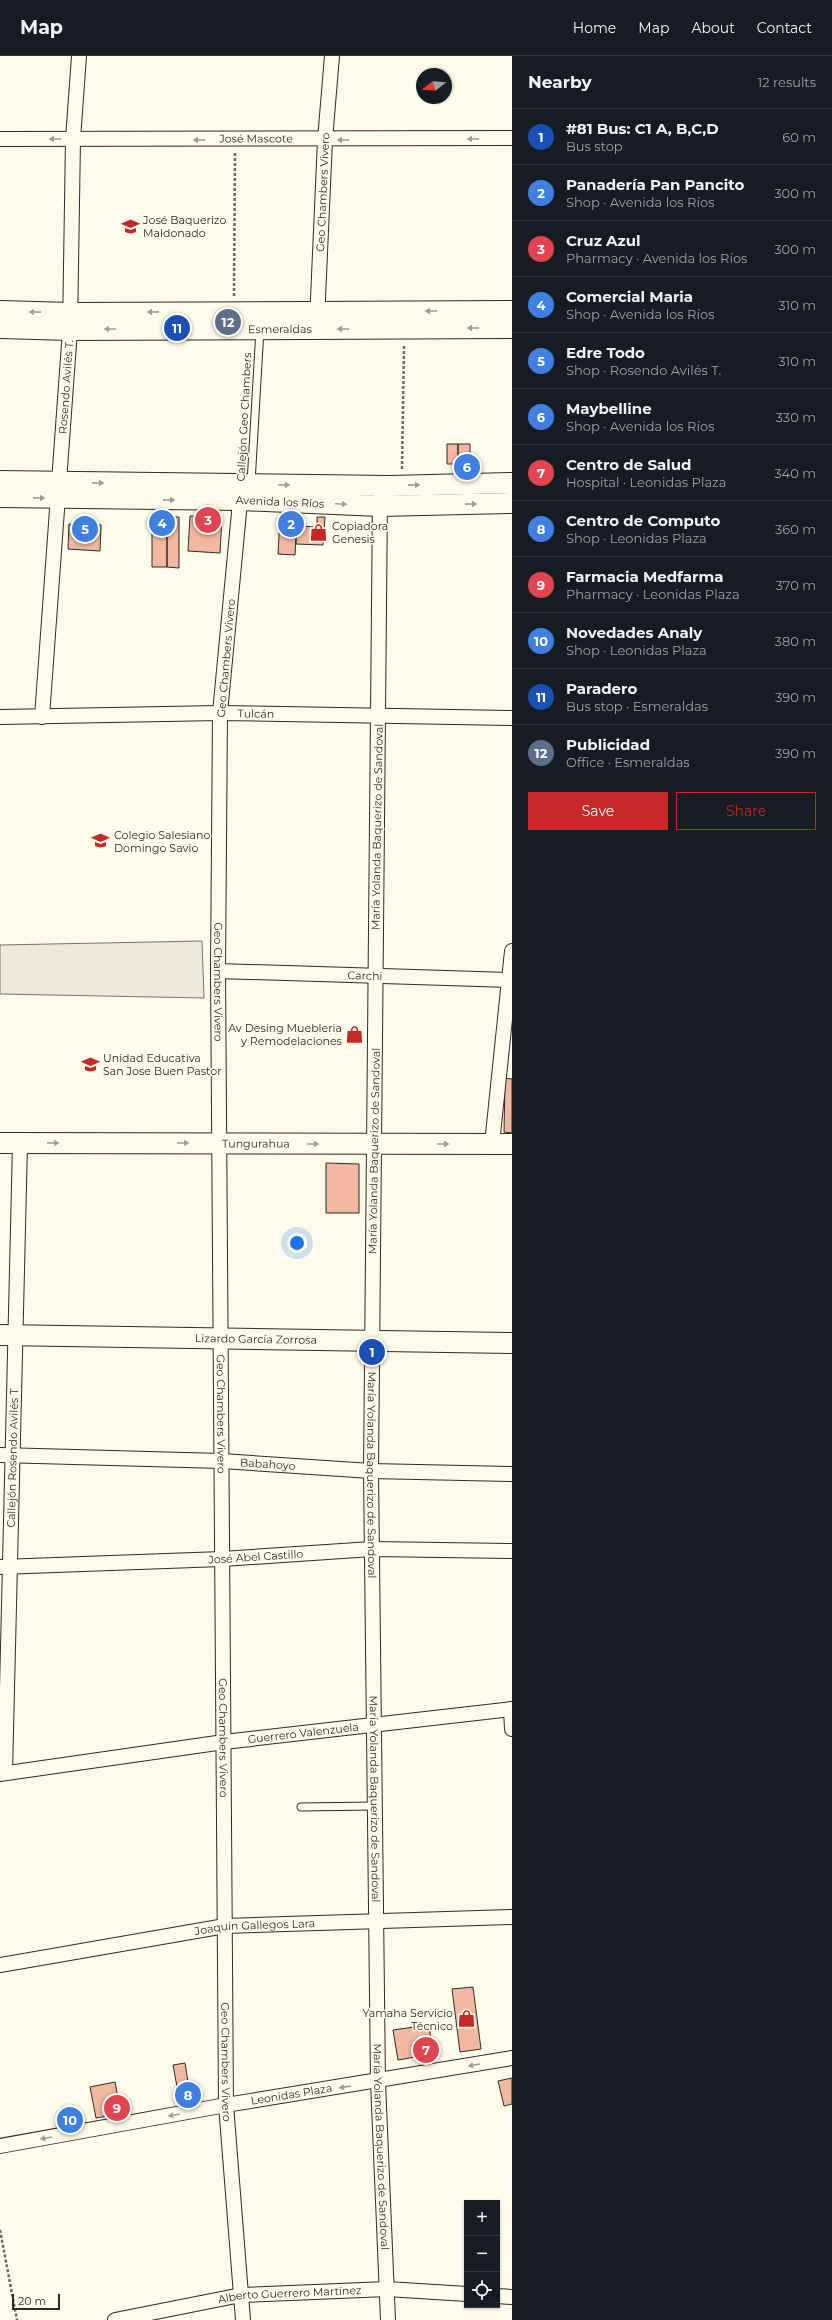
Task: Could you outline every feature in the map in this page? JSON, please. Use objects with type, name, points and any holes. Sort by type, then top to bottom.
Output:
[{"type":"main road","name":"Esmeraldas","points":[[0,311],[70,321],[317,320],[512,311]]},
{"type":"main road","name":"Esmeraldas","points":[[0,328],[70,321],[234,311],[260,320]]},
{"type":"main road","name":"Esmeraldas","points":[[317,320],[404,329],[512,328]]},
{"type":"main road","name":"Avenida los Ríos","points":[[0,481],[59,491]]},
{"type":"main road","name":"Avenida los Ríos","points":[[0,497],[59,491],[246,493],[401,485],[512,483]]},
{"type":"main road","name":"Avenida los Ríos","points":[[246,493],[379,506],[512,503]]},
{"type":"main road","name":"Tungurahua","points":[[0,1143],[512,1144]]},
{"type":"main road","name":"Lizardo García Zorrosa","points":[[8,1335],[372,1339],[512,1343]]},
{"type":"street","name":"Rosendo Avilés T.","points":[[42,717],[70,321],[73,139],[79,56]]},
{"type":"street","name":"Geo Chambers Vivero","points":[[317,320],[325,140],[332,56]]},
{"type":"street","name":"José Mascote","points":[[0,139],[325,140],[512,138]]},
{"type":"street","name":"María Yolanda Baquerizo de Sandoval","points":[[381,486],[379,506],[371,1471],[378,2082],[388,2320]]},
{"type":"street","name":"Geo Chambers Vivero","points":[[242,2320],[226,2105],[218,971],[220,713],[246,493]]},
{"type":"street","name":"Tulcán","points":[[0,717],[220,713],[378,714],[512,718]]},
{"type":"street","points":[[492,1144],[512,951]]},
{"type":"street","name":"Carchi","points":[[218,971],[375,974],[510,980]]},
{"type":"street","name":"Callejón Rosendo Avilés T","points":[[3,1773],[8,1335],[20,1144]]},
{"type":"street","name":"Babahoyo","points":[[6,1455],[222,1461],[371,1471],[512,1474]]},
{"type":"street","name":"José Abel Castillo","points":[[5,1567],[222,1559],[372,1549],[512,1551]]},
{"type":"street","points":[[512,1709],[512,1730]]},
{"type":"street","name":"Guerrero Valenzuela","points":[[3,1773],[224,1742],[512,1709]]},
{"type":"street","name":"Joaquín Gallegos Lara","points":[[0,1965],[225,1926],[512,1917]]},
{"type":"street","name":"Leonidas Plaza","points":[[0,2146],[226,2105],[378,2082],[512,2058]]},
{"type":"street","name":"Alberto Guerrero Martínez","points":[[115,2320],[241,2295],[387,2289],[464,2294]]},
{"type":"street","points":[[500,2296],[512,2297]]},
{"type":"lane","name":"Callejón Geo Chambers","points":[[246,493],[260,320]]},
{"type":"lane","points":[[301,1807],[375,1806]]},
{"type":"path","points":[[234,311],[235,140]]},
{"type":"path","points":[[401,485],[404,329]]},
{"type":"path","points":[[0,2230],[17,2320]]},
{"type":"shaded area","points":[[202,941],[204,998],[0,994],[0,945]]},
{"type":"building","points":[[447,444],[458,444],[458,464],[447,464]]},
{"type":"building","points":[[458,444],[470,444],[470,477],[458,477]]},
{"type":"building","points":[[190,516],[222,517],[220,553],[188,551]]},
{"type":"building","points":[[152,517],[167,517],[167,567],[152,567]]},
{"type":"building","points":[[167,517],[179,517],[179,568],[167,567]]},
{"type":"building","points":[[280,517],[297,518],[295,555],[278,554]]},
{"type":"building","points":[[317,517],[325,517],[323,545],[296,544],[296,526],[317,527]]},
{"type":"building","points":[[69,524],[101,525],[100,551],[68,549]]},
{"type":"building","points":[[505,1078],[512,1079],[512,1133],[504,1132]]},
{"type":"building","points":[[326,1163],[359,1164],[359,1213],[326,1213]]},
{"type":"building","name":"Yamaha Servicio Técnico","points":[[473,1987],[481,2049],[460,2052],[452,1989]]},
{"type":"building","points":[[429,2025],[433,2054],[398,2060],[393,2030]]},
{"type":"building","points":[[185,2063],[191,2101],[180,2103],[173,2065]]},
{"type":"building","points":[[512,2078],[512,2104],[504,2106],[498,2081]]},
{"type":"building","points":[[115,2082],[121,2114],[96,2118],[90,2087]]},
{"type":"building","points":[[71,2109],[74,2125],[62,2127],[59,2111]]},
{"type":"place","name":"José Baquerizo Maldonado","points":[[130,226]]},
{"type":"place","name":"Publicidad","points":[[228,322]]},
{"type":"place","name":"Paradero","points":[[177,328]]},
{"type":"place","name":"Maybelline","points":[[467,467]]},
{"type":"place","name":"Cruz Azul","points":[[208,520]]},
{"type":"place","name":"Comercial Maria","points":[[162,523]]},
{"type":"place","name":"Panadería Pan Pancito","points":[[291,524]]},
{"type":"place","name":"Edre Todo","points":[[85,529]]},
{"type":"place","name":"Copiadora Genesis","points":[[319,532]]},
{"type":"place","name":"Colegio Salesiano Domingo Savio","points":[[101,841]]},
{"type":"place","name":"Av Desing Muebleria y Remodelaciones","points":[[355,1034]]},
{"type":"place","name":"Unidad Educativa San Jose Buen Pastor","points":[[90,1064]]},
{"type":"place","name":"#81 Bus: C1 A, B,C,D","points":[[372,1352]]},
{"type":"place","name":"Yamaha Servicio Técnico","points":[[466,2019]]},
{"type":"place","name":"Centro de Salud","points":[[426,2050]]},
{"type":"place","name":"Centro de Computo","points":[[188,2095]]},
{"type":"place","name":"Farmacia Medfarma","points":[[117,2108]]},
{"type":"place","name":"Novedades Analy","points":[[70,2120]]}]
